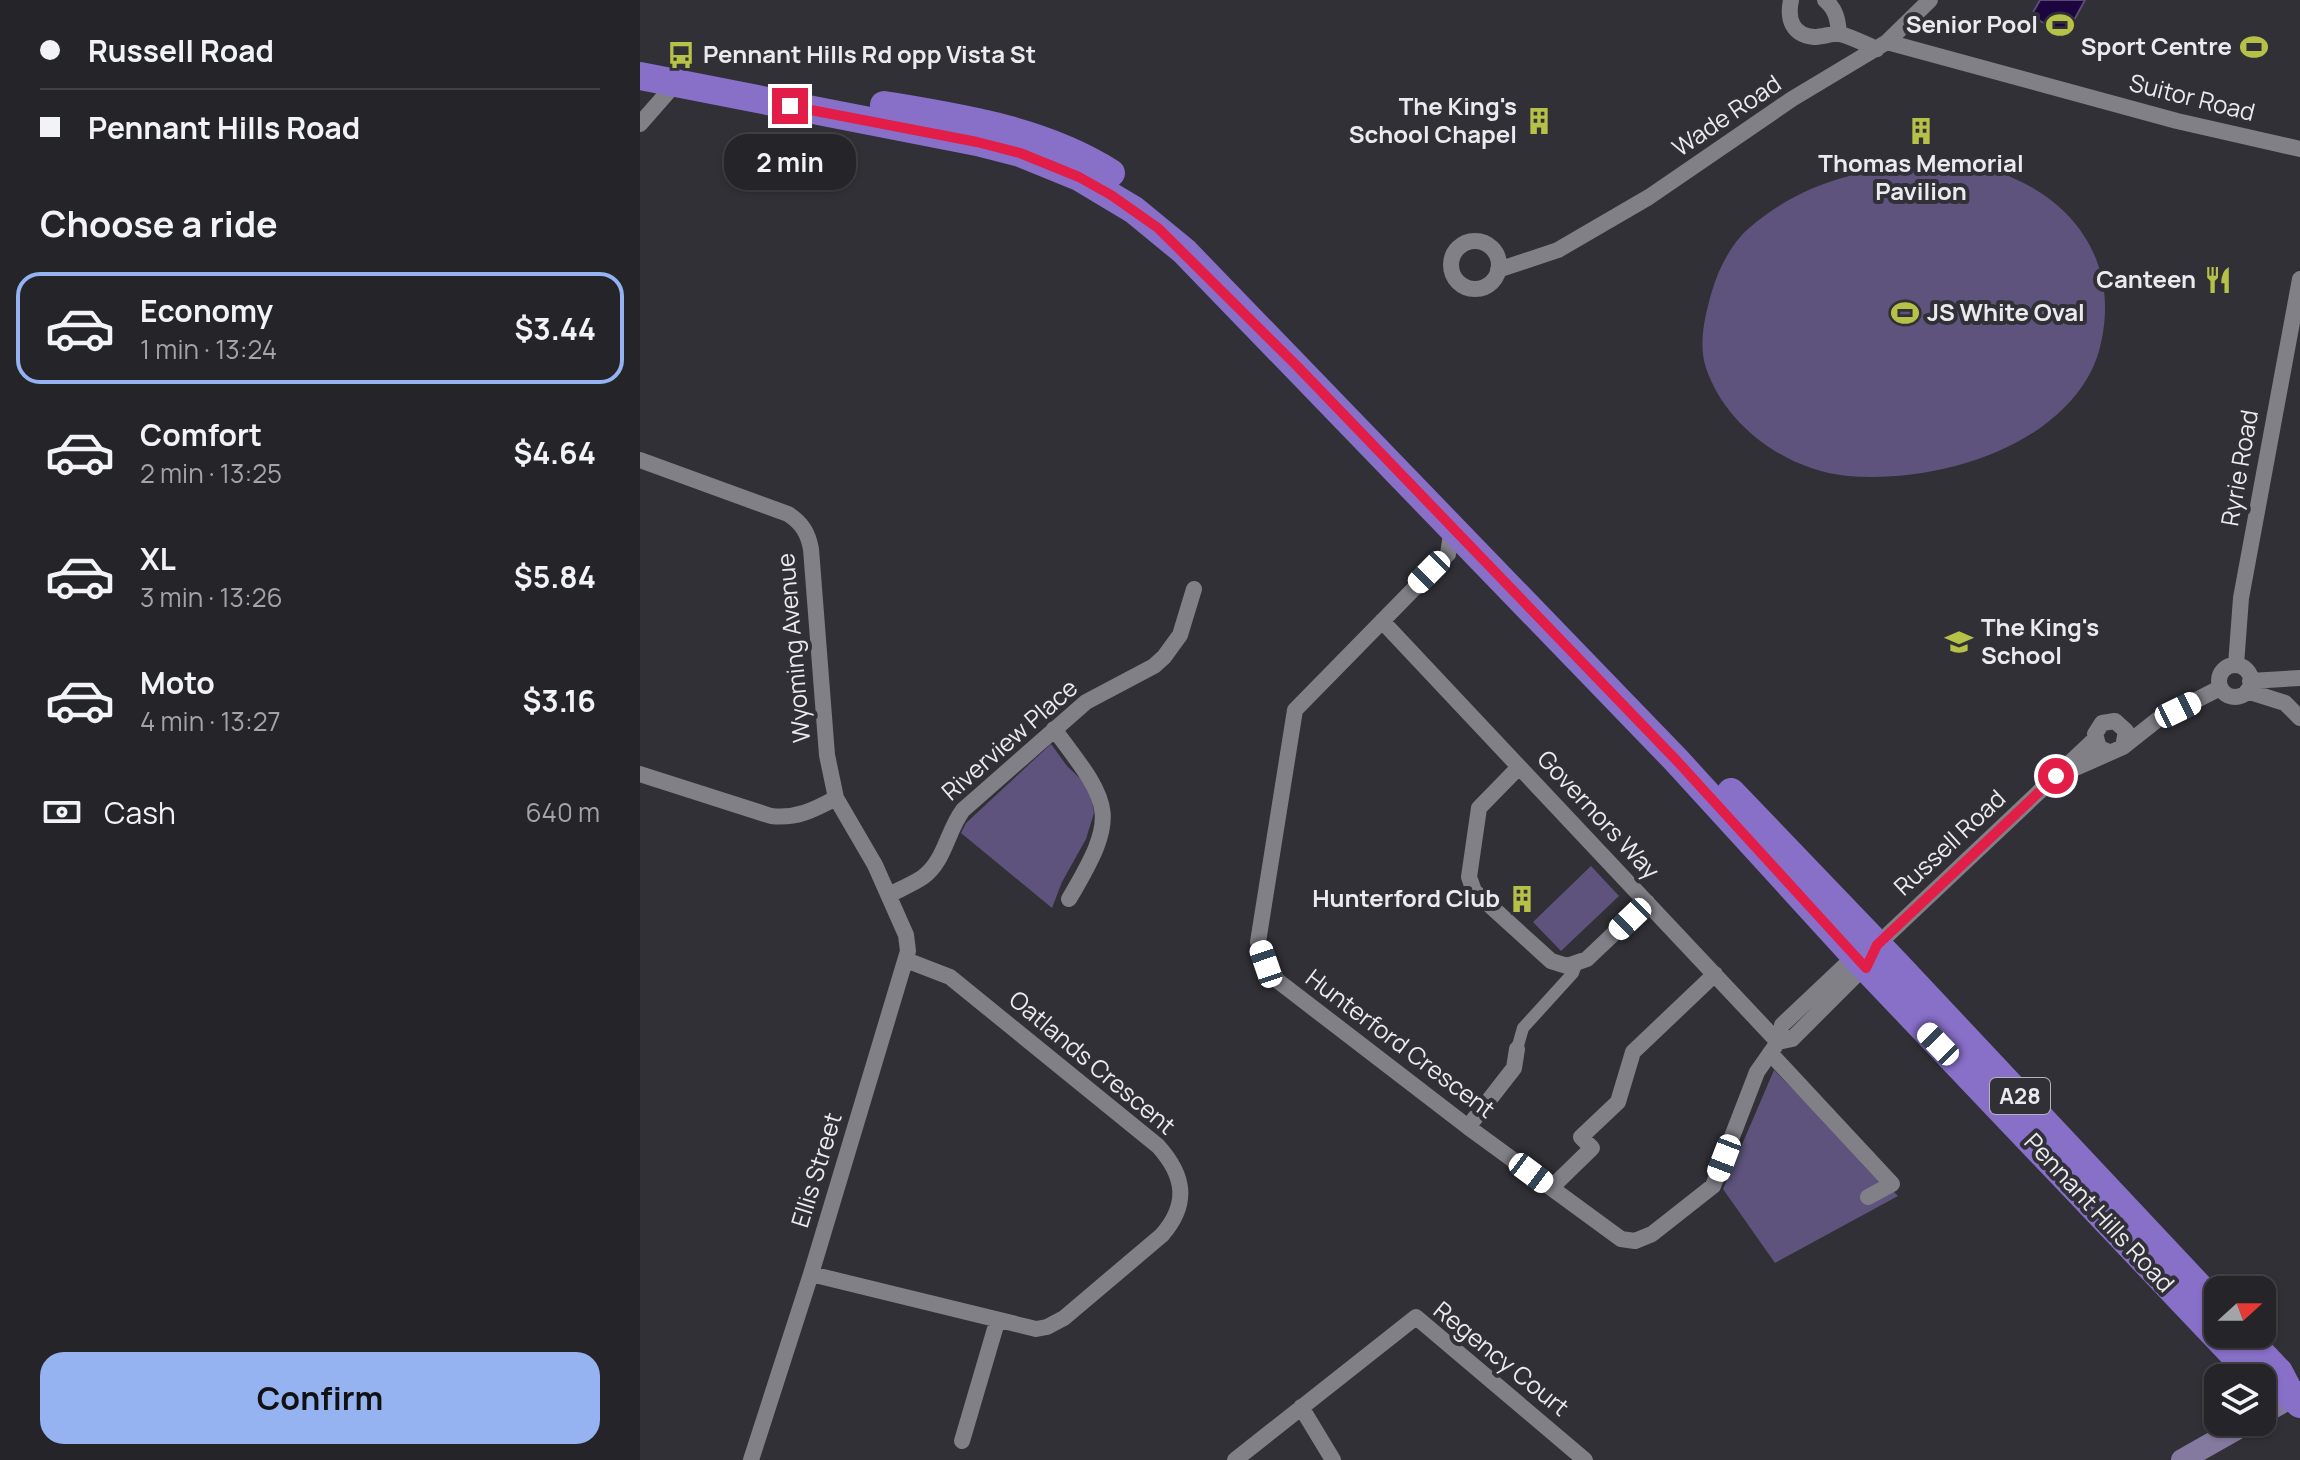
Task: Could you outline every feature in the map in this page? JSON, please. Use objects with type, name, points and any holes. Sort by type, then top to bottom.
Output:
[{"type":"highway","name":"Pennant Hills Road","points":[[640,58],[734,79],[954,117],[1020,133],[1076,154],[1148,196],[1217,258],[2243,1364]]},
{"type":"highway","name":"Pennant Hills Road","points":[[640,76],[977,142],[1052,164],[1111,195],[1158,228],[1184,251],[1450,541],[1677,761],[1866,956],[2204,1293]]},
{"type":"highway","points":[[2256,1348],[2279,1372],[2297,1398]]},
{"type":"highway","points":[[2276,1392],[2297,1398]]},
{"type":"main road","points":[[2276,1408],[2297,1398]]},
{"type":"main road","points":[[2182,1460],[2224,1436]]},
{"type":"street","points":[[1791,0],[1791,25],[1799,33],[1814,37],[1839,34],[1838,19],[1825,0]]},
{"type":"street","name":"Wade Road","points":[[1498,270],[1541,257],[1649,197],[1792,99],[1882,46],[1930,0]]},
{"type":"street","name":"Suitor Road","points":[[1839,34],[2177,121],[2300,149]]},
{"type":"street","points":[[640,124],[675,84]]},
{"type":"street","points":[[1491,248],[1498,258],[1498,270],[1491,284],[1475,290],[1462,287],[1451,272],[1453,254],[1462,244],[1476,241],[1491,248],[1541,257]]},
{"type":"street","name":"Ryrie Road","points":[[2236,665],[2241,598],[2300,279]]},
{"type":"street","name":"Wyoming Avenue","points":[[640,460],[788,514],[806,531],[811,549],[828,770],[836,798],[889,895]]},
{"type":"street","name":"Hunterford Crescent","points":[[1450,541],[1382,621],[1295,710],[1258,942],[1266,964],[1278,981],[1468,1127],[1621,1239],[1635,1241],[1652,1234],[1713,1186],[1757,1072],[1774,1048],[1792,1039],[1866,956]]},
{"type":"street","name":"Riverview Place","points":[[889,895],[922,878],[931,869],[943,850],[954,821],[963,810],[1054,729],[1094,696],[1141,674],[1164,657],[1180,635],[1194,589]]},
{"type":"street","name":"Governors Way","points":[[1382,621],[1715,974],[1774,1048],[1892,1184],[1868,1197]]},
{"type":"street","points":[[2220,688],[2221,673],[2236,665],[2247,672],[2249,686]]},
{"type":"street","points":[[2220,688],[2233,697],[2249,686],[2300,678]]},
{"type":"street","points":[[2249,686],[2285,703],[2300,718]]},
{"type":"street","points":[[2056,776],[2116,750],[2157,720],[2220,688]]},
{"type":"street","points":[[2123,727],[2157,720]]},
{"type":"street","points":[[2115,721],[2123,727],[2126,737],[2116,750],[2099,748],[2095,739],[2097,729],[2104,722],[2115,721]]},
{"type":"street","points":[[1054,729],[1093,780],[1102,802],[1104,822],[1100,843],[1069,899]]},
{"type":"street","name":"Russell Road","points":[[1866,956],[2095,739]]},
{"type":"street","points":[[1519,767],[1479,808],[1468,870],[1471,885],[1551,961],[1567,966],[1576,965],[1595,952],[1647,902]]},
{"type":"street","points":[[640,774],[783,818],[810,812],[836,798]]},
{"type":"street","name":"Ellis Street","points":[[751,1460],[906,960],[908,940],[889,895]]},
{"type":"street","name":"Oatlands Crescent","points":[[811,1274],[997,1322],[1036,1329],[1064,1318],[1162,1235],[1180,1208],[1179,1180],[1174,1167],[1158,1146],[943,973],[906,960]]},
{"type":"street","points":[[1468,1127],[1514,1068],[1523,1028],[1573,973],[1576,965]]},
{"type":"street","points":[[1551,1188],[1592,1148],[1581,1137],[1618,1102],[1633,1052],[1715,974]]},
{"type":"street","name":"Regency Court","points":[[1235,1460],[1416,1317],[1585,1460]]},
{"type":"street","points":[[962,1441],[997,1322]]},
{"type":"street","points":[[1301,1407],[1333,1460]]},
{"type":"shaded area","name":"Senior Pool","points":[[2040,0],[2085,0],[2066,35],[2031,16]]},
{"type":"shaded area","name":"JS White Oval","points":[[1931,162],[1993,168],[2035,189],[2071,218],[2095,256],[2102,277],[2104,325],[2094,365],[2068,403],[2043,426],[2014,444],[1982,458],[1948,468],[1880,477],[1848,476],[1803,465],[1782,455],[1744,427],[1715,389],[1704,359],[1703,330],[1718,275],[1742,235],[1790,199],[1834,180]]},
{"type":"shaded area","points":[[1051,744],[1067,766],[1090,788],[1094,813],[1086,839],[1062,882],[1052,908],[961,833],[966,823]]},
{"type":"shaded area","points":[[1591,866],[1619,896],[1561,951],[1533,922]]},
{"type":"shaded area","points":[[1774,1070],[1898,1196],[1775,1263],[1723,1189]]},
{"type":"place","name":"Senior Pool","points":[[2060,25]]},
{"type":"place","name":"Sport Centre","points":[[2254,47]]},
{"type":"place","name":"Pennant Hills Rd opp Vista St","points":[[681,55]]},
{"type":"place","name":"The King's School Chapel","points":[[1539,121]]},
{"type":"place","name":"Thomas Memorial Pavilion","points":[[1921,131]]},
{"type":"place","name":"Canteen","points":[[2218,280]]},
{"type":"place","name":"JS White Oval","points":[[1905,313]]},
{"type":"place","name":"The King's School","points":[[1959,642]]},
{"type":"place","name":"Hunterford Club","points":[[1522,899]]},
{"type":"route","points":[[790,106],[1020,153],[1079,177],[1158,228],[1297,366],[1677,761],[1866,968],[1877,945],[2056,776]]}]
